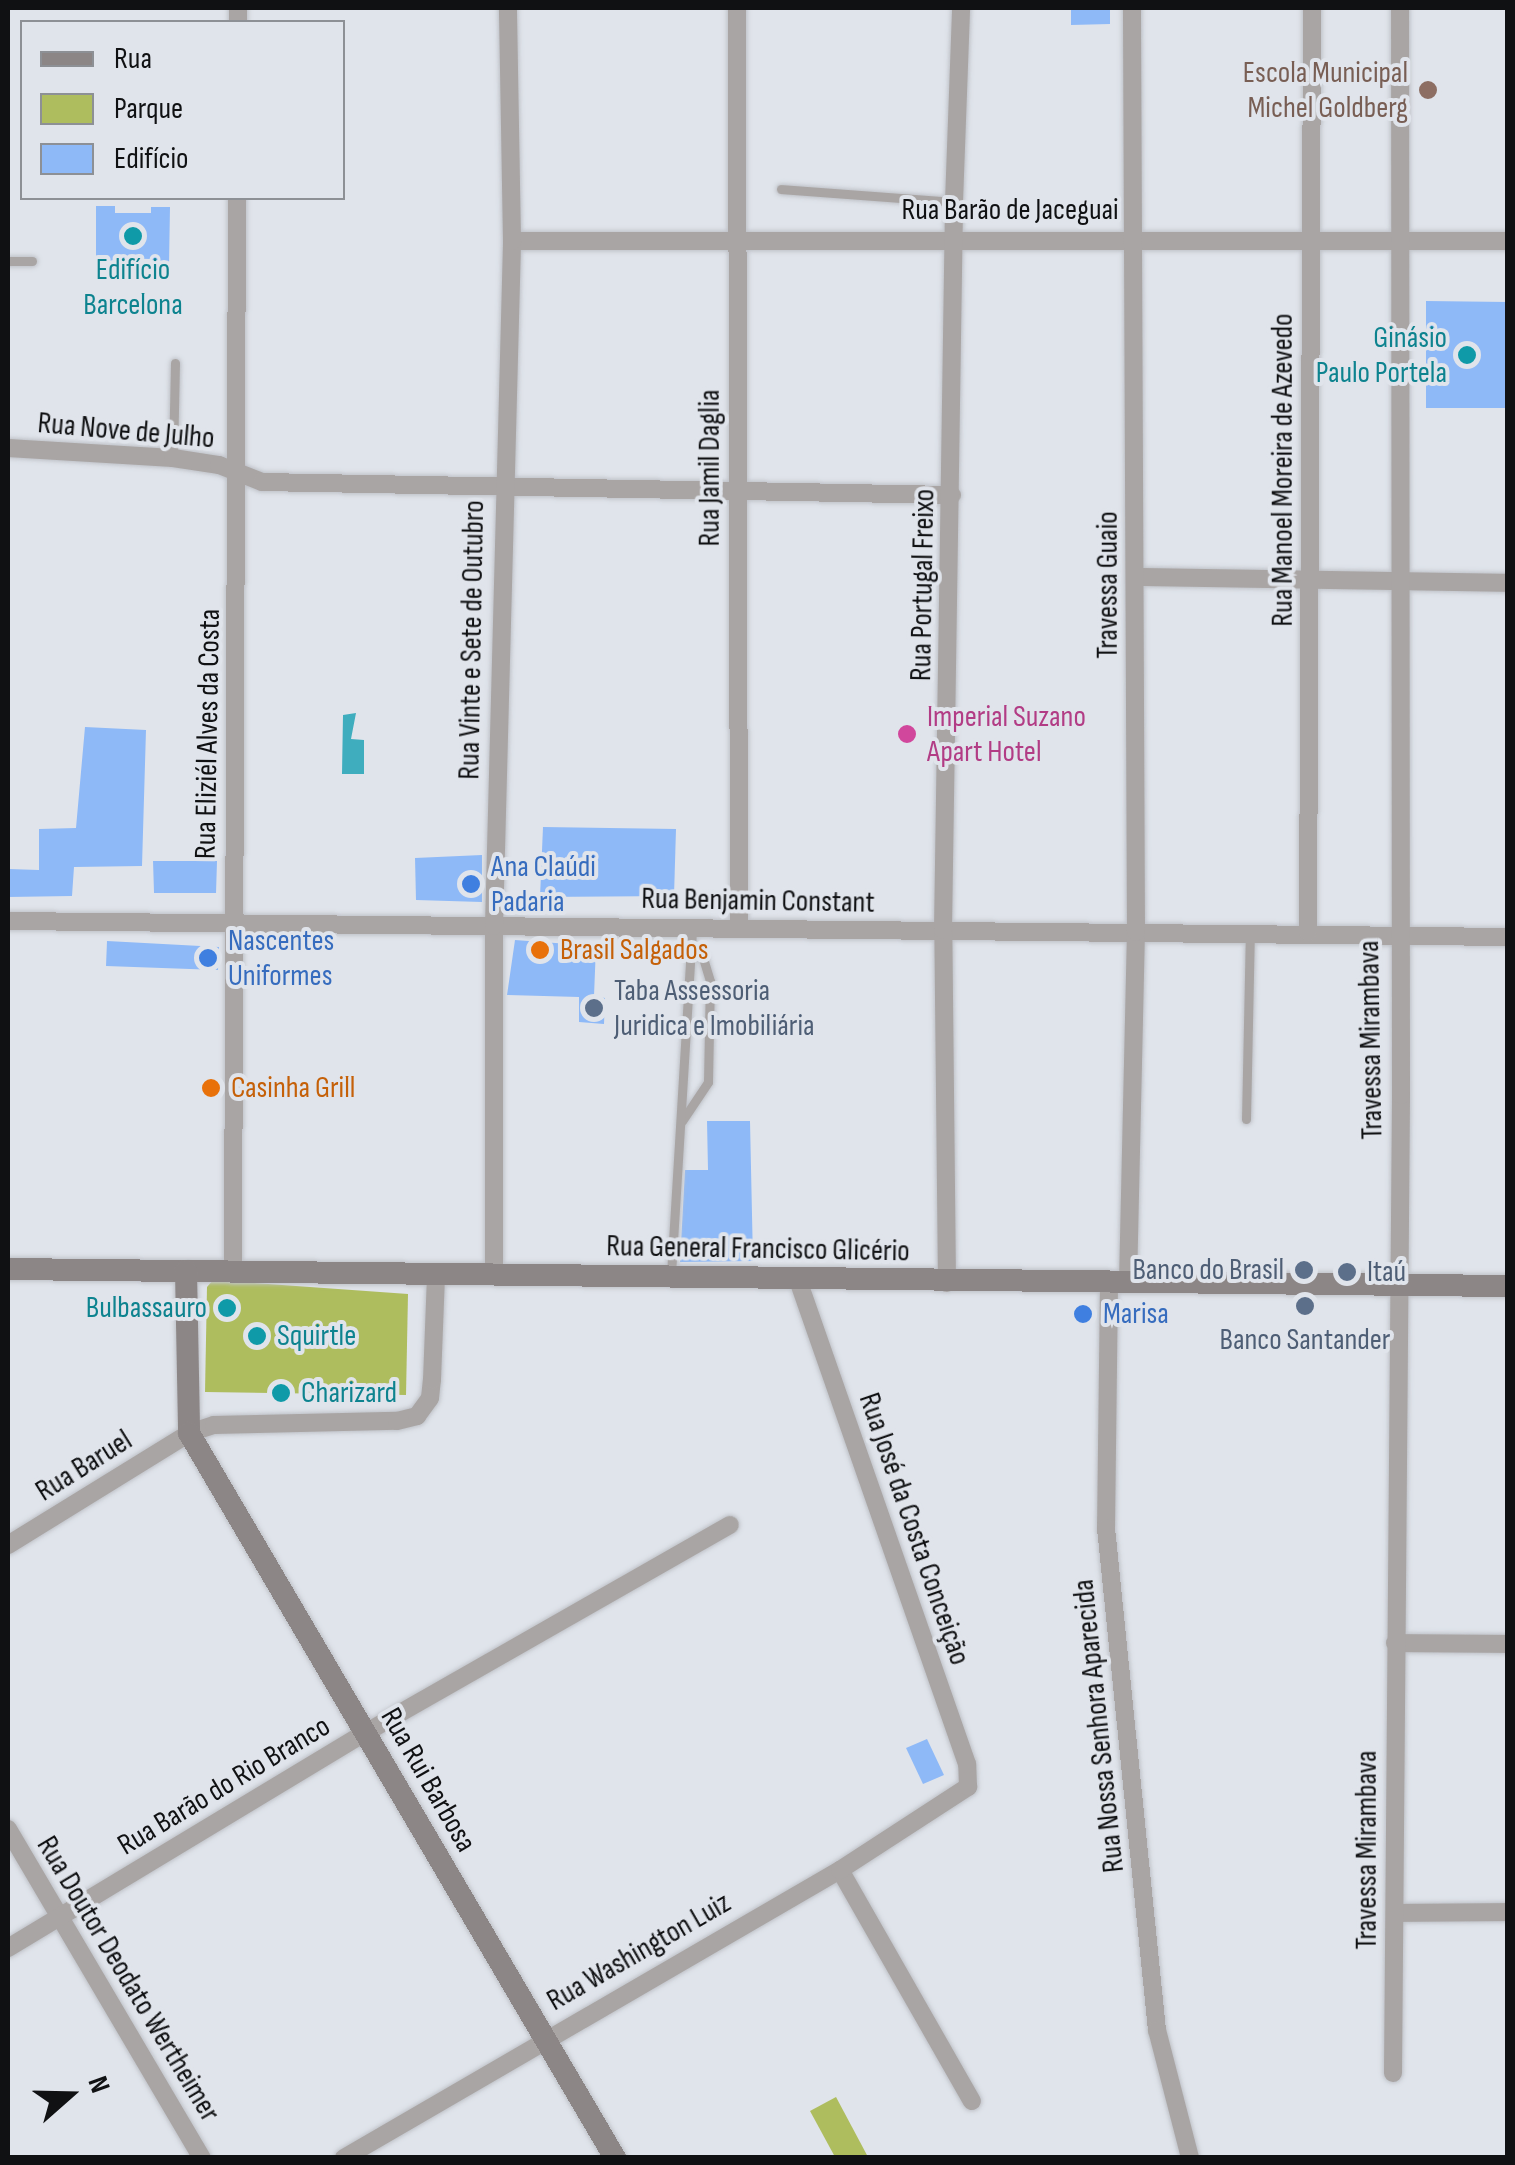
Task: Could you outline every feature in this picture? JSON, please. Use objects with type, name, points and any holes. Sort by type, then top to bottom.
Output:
[{"type":"main road","name":"Rua General Francisco Glicério","points":[[8,1269],[946,1283],[1508,1286]]},
{"type":"main road","points":[[186,1271],[189,1433]]},
{"type":"main road","name":"Rua Rui Barbosa","points":[[189,1433],[615,2158]]},
{"type":"street","name":"Rua Vinte e Sete de Outubro","points":[[494,1274],[494,926],[512,240],[508,8]]},
{"type":"street","name":"Rua Jamil Daglia","points":[[737,8],[739,929]]},
{"type":"street","name":"Rua Portugal Freixo","points":[[946,1283],[943,930],[954,202],[961,8]]},
{"type":"street","name":"Travessa Guaio","points":[[1118,1283],[1136,932],[1132,8]]},
{"type":"street","name":"Rua Manoel Moreira de Azevedo","points":[[1308,932],[1312,8]]},
{"type":"street","name":"Travessa Mirambava","points":[[1393,2073],[1402,582],[1400,8]]},
{"type":"street","name":"Rua Eliziél Alves da Costa","points":[[234,1272],[237,200]]},
{"type":"street","name":"Rua Barão de Jaceguai","points":[[512,240],[1402,237],[1508,241]]},
{"type":"street","name":"Rua Nove de Julho","points":[[8,448],[173,458],[219,465],[262,482],[738,488],[952,496]]},
{"type":"street","points":[[1136,578],[1508,583]]},
{"type":"street","name":"Rua Benjamin Constant","points":[[8,921],[1508,937]]},
{"type":"street","points":[[189,1433],[234,1423],[398,1421],[417,1416],[430,1398],[436,1276]]},
{"type":"street","name":"Rua José da Costa Conceição","points":[[798,1280],[968,1764],[968,1787],[961,1794]]},
{"type":"street","name":"Rua Nossa Senhora Aparecida","points":[[1118,1283],[1106,1528],[1154,2003],[1174,2105],[1190,2158]]},
{"type":"street","name":"Rua Baruel","points":[[8,1545],[189,1433]]},
{"type":"street","name":"Rua Barão do Rio Branco","points":[[8,1948],[365,1733],[730,1524]]},
{"type":"street","points":[[1395,1642],[1508,1644]]},
{"type":"street","name":"Rua Washington Luiz","points":[[344,2158],[544,2038],[840,1870],[961,1794]]},
{"type":"street","name":"Rua Doutor Deodato Wertheimer","points":[[8,1828],[202,2158]]},
{"type":"street","points":[[840,1870],[972,2101]]},
{"type":"street","points":[[1395,1913],[1508,1912]]},
{"type":"lane","points":[[781,188],[954,202]]},
{"type":"lane","points":[[8,260],[32,261]]},
{"type":"lane","points":[[173,458],[174,363]]},
{"type":"lane","points":[[671,1276],[692,928]]},
{"type":"lane","points":[[1246,1118],[1250,934]]},
{"type":"lane","points":[[682,1122],[708,1082],[710,980],[703,958],[692,948]]},
{"type":"green space","points":[[213,1280],[408,1294],[406,1395],[205,1392],[207,1287]]},
{"type":"green space","points":[[836,2097],[868,2157],[835,2157],[810,2111]]},
{"type":"water","points":[[356,713],[351,739],[364,740],[364,774],[342,774],[343,715]]},
{"type":"building","points":[[1071,8],[1110,8],[1110,24],[1071,25]]},
{"type":"building","name":"Edifício Barcelona","points":[[96,206],[115,206],[115,213],[151,213],[151,207],[170,207],[169,266],[151,266],[151,259],[115,258],[114,265],[96,265]]},
{"type":"building","name":"Ginásio Paulo Portela","points":[[1426,301],[1508,302],[1508,408],[1426,408]]},
{"type":"building","points":[[85,727],[146,730],[142,866],[74,867],[72,896],[8,897],[8,869],[39,870],[39,829],[76,828]]},
{"type":"building","points":[[543,827],[676,829],[674,896],[540,897]]},
{"type":"building","points":[[482,855],[482,902],[416,900],[415,858]]},
{"type":"building","points":[[153,861],[217,861],[216,893],[154,893]]},
{"type":"building","points":[[515,940],[596,946],[594,996],[605,998],[604,1024],[579,1022],[579,997],[507,995]]},
{"type":"building","points":[[107,941],[219,947],[218,970],[106,966]]},
{"type":"building","points":[[707,1121],[750,1121],[753,1261],[680,1262],[685,1170],[708,1170]]},
{"type":"building","points":[[927,1739],[944,1775],[923,1784],[906,1748]]},
{"type":"place","name":"Escola Municipal Michel Goldberg","points":[[1428,90]]},
{"type":"place","name":"Edifício Barcelona","points":[[133,236]]},
{"type":"place","name":"Ginásio Paulo Portela","points":[[1467,355]]},
{"type":"place","name":"Imperial Suzano Apart Hotel","points":[[907,734]]},
{"type":"place","name":"Ana Claúdi Padaria","points":[[471,884]]},
{"type":"place","name":"Brasil Salgados","points":[[540,950]]},
{"type":"place","name":"Nascentes Uniformes","points":[[208,958]]},
{"type":"place","name":"Taba Assessoria Juridica e Imobiliária","points":[[594,1008]]},
{"type":"place","name":"Casinha Grill","points":[[211,1088]]},
{"type":"place","name":"Banco do Brasil","points":[[1304,1270]]},
{"type":"place","name":"Itaú","points":[[1347,1272]]},
{"type":"place","name":"Banco Santander","points":[[1305,1306]]},
{"type":"place","name":"Bulbassauro","points":[[227,1308]]},
{"type":"place","name":"Marisa","points":[[1083,1314]]},
{"type":"place","name":"Squirtle","points":[[257,1336]]},
{"type":"place","name":"Charizard","points":[[281,1393]]}]
